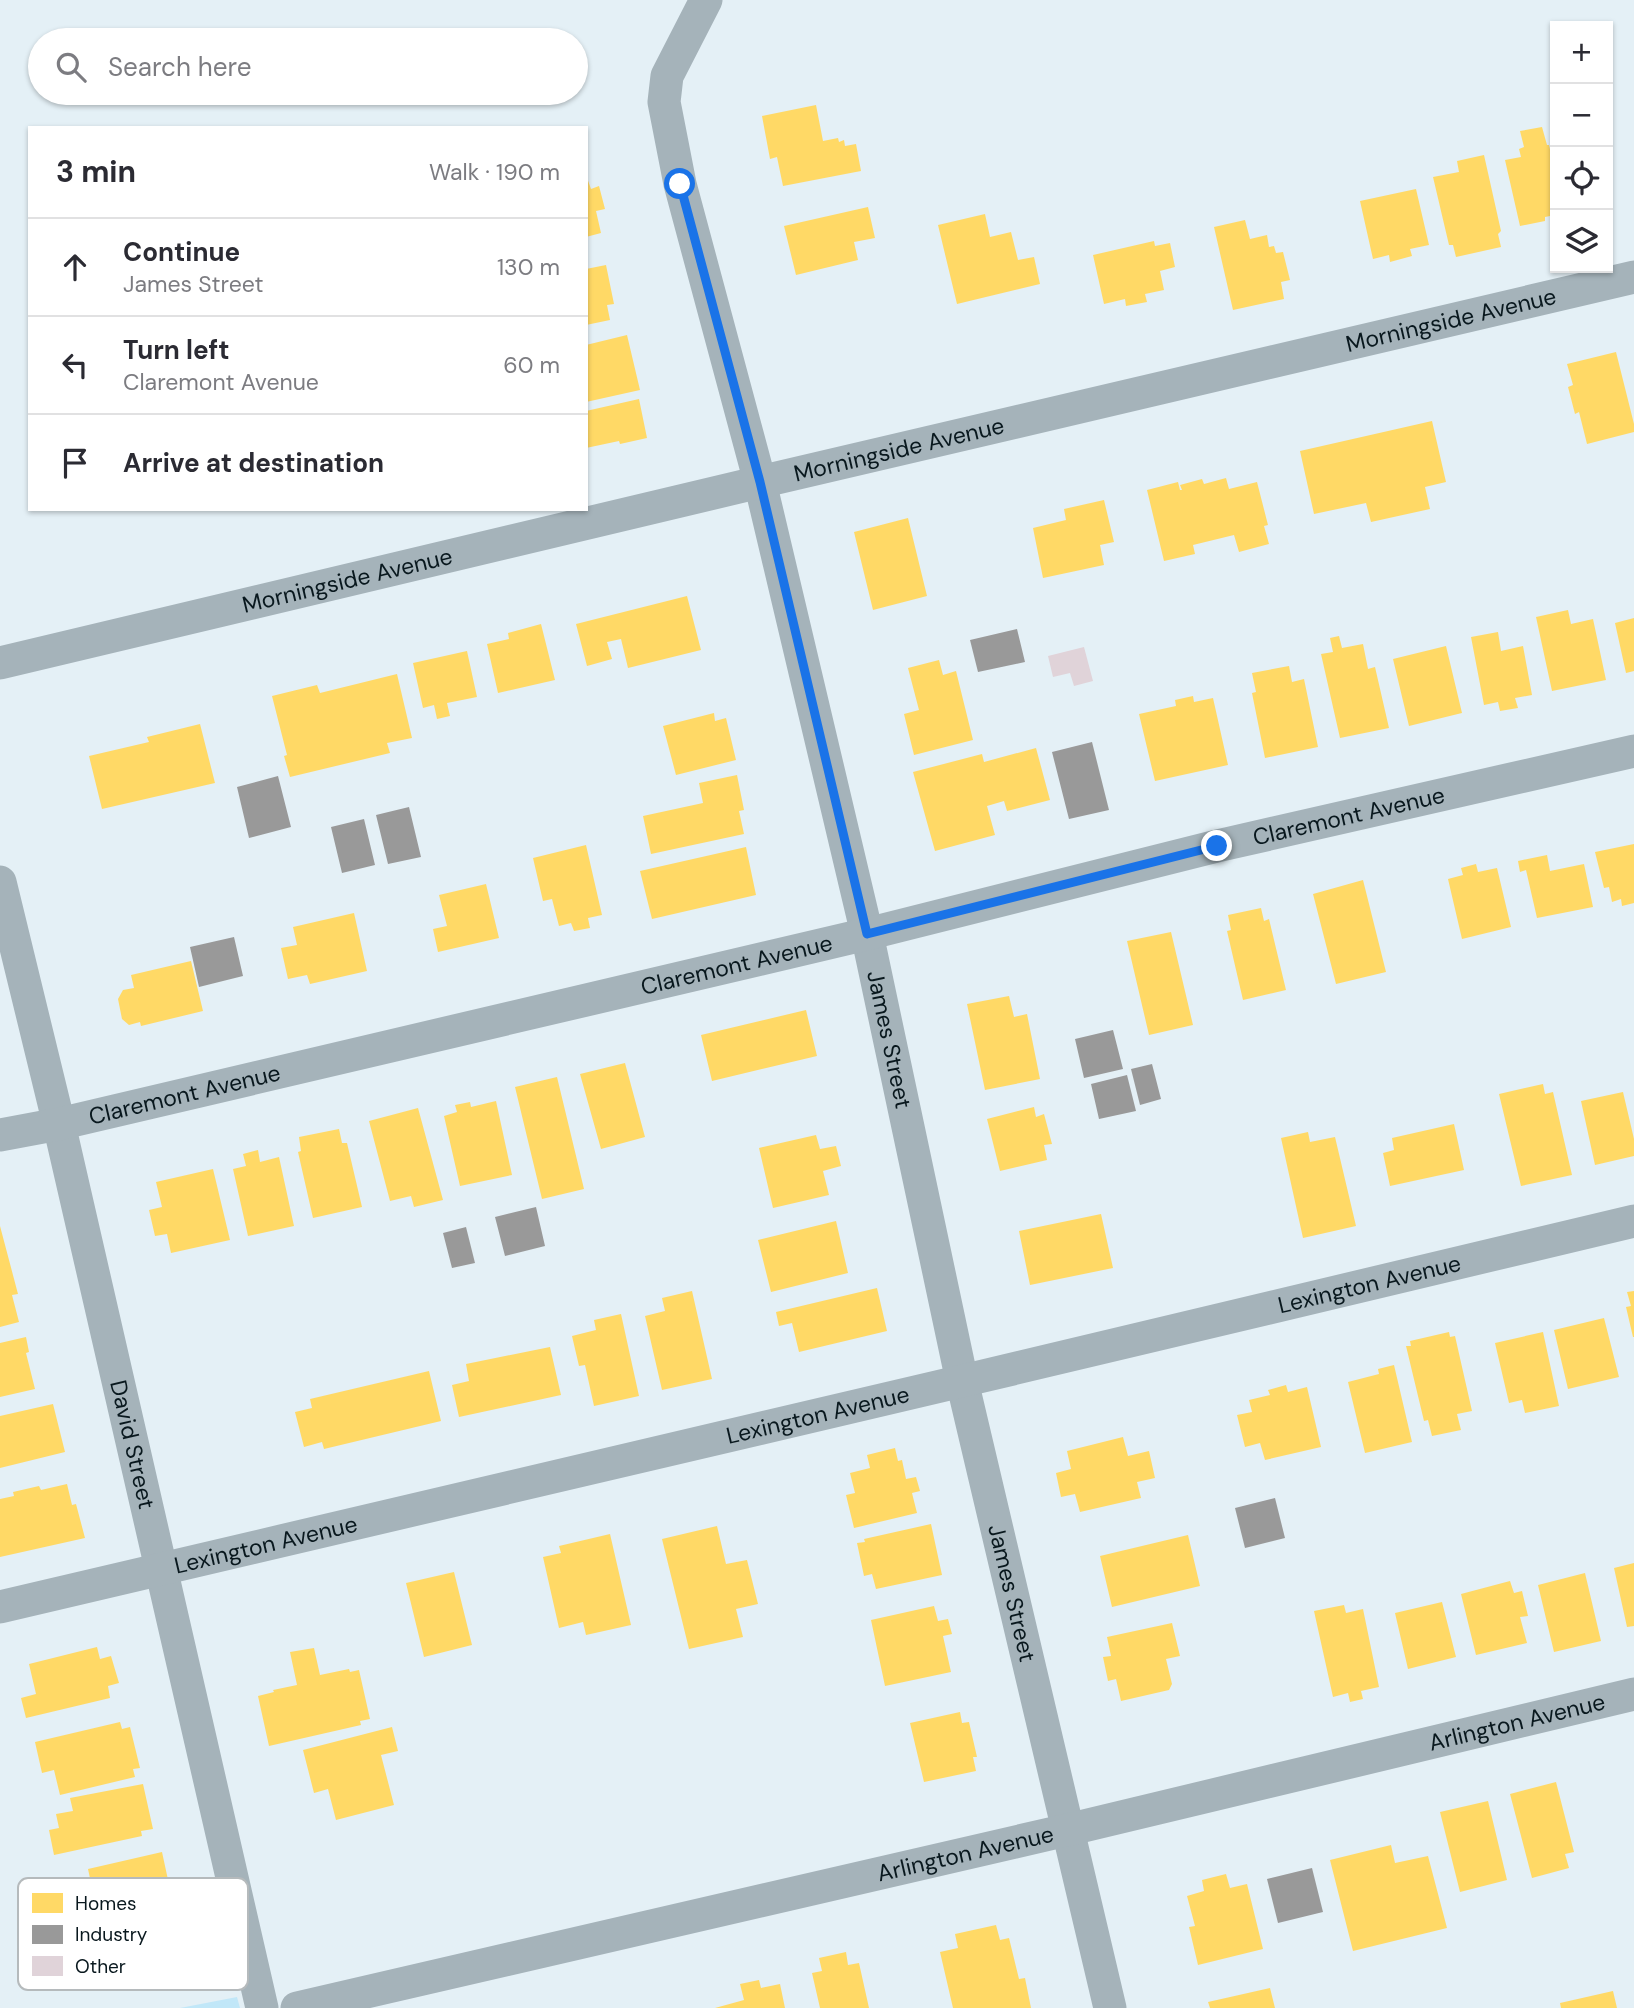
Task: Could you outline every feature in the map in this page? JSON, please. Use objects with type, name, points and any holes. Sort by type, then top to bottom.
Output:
[{"type":"street","name":"James Street","points":[[706,0],[667,76],[664,102],[680,184],[760,482],[867,934],[962,1381],[1110,2008]]},
{"type":"street","name":"Morningside Avenue","points":[[0,663],[1634,277]]},
{"type":"street","name":"Claremont Avenue","points":[[0,1135],[59,1124],[867,934],[1217,846],[1634,751]]},
{"type":"street","name":"David Street","points":[[0,882],[59,1124],[232,1878]]},
{"type":"street","name":"Lexington Avenue","points":[[0,1607],[1634,1221]]},
{"type":"street","name":"Arlington Avenue","points":[[297,2008],[1067,1830],[1634,1694]]},
{"type":"street","name":"David Street","points":[[248,1947],[262,2008]]},
{"type":"shaded area","points":[[237,1997],[240,2008],[180,2008]]},
{"type":"building: Homes","points":[[816,105],[823,141],[838,138],[839,142],[844,140],[845,146],[856,144],[861,171],[783,186],[777,157],[770,159],[762,116]]},
{"type":"building: Homes","points":[[1542,127],[1549,145],[1550,216],[1545,217],[1545,221],[1520,226],[1505,160],[1521,157],[1519,149],[1524,147],[1520,131]]},
{"type":"building: Homes","points":[[1484,155],[1501,231],[1498,234],[1501,247],[1456,257],[1453,245],[1449,245],[1433,177],[1459,172],[1457,161]]},
{"type":"building: Homes","points":[[588,181],[591,189],[599,186],[605,209],[596,211],[601,233],[588,236]]},
{"type":"building: Homes","points":[[1416,189],[1429,245],[1410,249],[1412,256],[1390,262],[1389,255],[1373,259],[1360,201]]},
{"type":"building: Homes","points":[[868,207],[875,238],[854,242],[858,260],[796,275],[784,226]]},
{"type":"building: Homes","points":[[985,214],[990,237],[1011,232],[1018,260],[1034,257],[1040,284],[957,304],[938,225]]},
{"type":"building: Homes","points":[[1245,220],[1250,239],[1267,235],[1269,247],[1274,246],[1276,253],[1283,252],[1290,280],[1281,282],[1284,299],[1233,310],[1214,227]]},
{"type":"building: Homes","points":[[1154,241],[1155,246],[1170,243],[1175,267],[1160,271],[1164,290],[1145,294],[1147,302],[1126,306],[1125,299],[1104,304],[1093,255]]},
{"type":"building: Homes","points":[[606,265],[614,304],[607,305],[610,320],[588,325],[588,269]]},
{"type":"building: Homes","points":[[627,335],[640,390],[588,402],[588,345]]},
{"type":"building: Homes","points":[[1616,352],[1634,432],[1587,444],[1579,412],[1575,414],[1568,387],[1573,385],[1567,364]]},
{"type":"building: Homes","points":[[639,399],[647,438],[588,448],[588,411]]},
{"type":"building: Homes","points":[[1432,421],[1446,482],[1425,487],[1430,509],[1371,522],[1366,503],[1314,514],[1300,451]]},
{"type":"building: Homes","points":[[1226,478],[1229,489],[1257,482],[1268,525],[1264,526],[1269,544],[1239,552],[1234,535],[1193,545],[1195,554],[1164,561],[1147,490],[1178,482],[1182,490],[1180,485],[1202,479],[1204,484]]},
{"type":"building: Homes","points":[[1104,500],[1114,542],[1100,545],[1104,565],[1043,578],[1033,528],[1066,520],[1064,509]]},
{"type":"building: Homes","points":[[908,518],[927,596],[873,610],[854,532]]},
{"type":"building: Homes","points":[[687,596],[701,650],[628,668],[621,639],[607,642],[612,659],[587,666],[576,624]]},
{"type":"building: Homes","points":[[1568,610],[1571,624],[1593,619],[1606,680],[1552,691],[1536,617]]},
{"type":"building: Homes","points":[[1634,618],[1634,671],[1626,673],[1615,623]]},
{"type":"building: Homes","points":[[541,624],[555,680],[498,693],[487,644],[509,639],[508,633]]},
{"type":"building: Homes","points":[[1498,632],[1501,651],[1523,646],[1532,695],[1515,698],[1518,708],[1500,711],[1498,702],[1484,705],[1471,637]]},
{"type":"building: Homes","points":[[1339,636],[1342,648],[1363,644],[1368,669],[1375,667],[1389,728],[1340,738],[1321,654],[1333,652],[1330,638]]},
{"type":"building: Homes","points":[[1446,646],[1462,713],[1409,726],[1393,659]]},
{"type":"building: Homes","points":[[467,651],[477,697],[447,703],[450,716],[437,719],[434,705],[423,708],[413,663]]},
{"type":"building: Homes","points":[[939,660],[943,675],[956,671],[973,740],[914,755],[904,714],[919,710],[908,668]]},
{"type":"building: Homes","points":[[1289,666],[1292,682],[1304,679],[1318,747],[1265,758],[1252,693],[1256,692],[1252,673]]},
{"type":"building: Homes","points":[[397,674],[412,738],[387,743],[390,753],[290,777],[272,696],[317,685],[320,693]]},
{"type":"building: Homes","points":[[1193,696],[1194,702],[1213,698],[1228,765],[1155,781],[1139,714],[1176,706],[1175,700]]},
{"type":"building: Homes","points":[[714,713],[715,721],[726,718],[736,760],[676,775],[663,726]]},
{"type":"building: Homes","points":[[200,724],[215,783],[102,809],[89,756],[149,742],[147,737]]},
{"type":"building: Homes","points":[[1036,748],[1050,800],[1007,811],[1004,801],[987,806],[995,835],[935,851],[913,772],[982,754],[984,762]]},
{"type":"building: Homes","points":[[737,775],[744,810],[739,811],[744,834],[651,854],[643,816],[703,803],[699,783]]},
{"type":"building: Homes","points":[[1634,844],[1634,903],[1622,906],[1621,899],[1612,902],[1609,887],[1604,888],[1595,852]]},
{"type":"building: Homes","points":[[586,845],[602,915],[588,918],[590,928],[574,931],[571,923],[559,926],[552,899],[543,901],[533,858]]},
{"type":"building: Homes","points":[[746,847],[756,895],[652,919],[640,871]]},
{"type":"building: Homes","points":[[1547,855],[1550,871],[1584,864],[1593,907],[1537,918],[1526,870],[1520,872],[1518,861]]},
{"type":"building: Homes","points":[[1476,864],[1478,872],[1497,868],[1511,927],[1462,939],[1448,879],[1463,875],[1461,868]]},
{"type":"building: Homes","points":[[1363,880],[1386,972],[1336,984],[1313,894]]},
{"type":"building: Homes","points":[[486,884],[499,938],[438,952],[433,929],[447,926],[439,895]]},
{"type":"building: Homes","points":[[1261,908],[1264,921],[1269,919],[1286,990],[1243,1000],[1227,931],[1231,930],[1228,915]]},
{"type":"building: Homes","points":[[354,913],[367,971],[310,984],[307,975],[288,979],[281,948],[297,945],[293,927]]},
{"type":"building: Homes","points":[[1171,932],[1193,1025],[1149,1035],[1127,941]]},
{"type":"building: Homes","points":[[191,961],[203,1011],[141,1026],[140,1022],[129,1025],[122,1019],[118,999],[123,990],[134,988],[131,975]]},
{"type":"building: Homes","points":[[1009,996],[1014,1017],[1027,1014],[1040,1079],[985,1090],[967,1004]]},
{"type":"building: Homes","points":[[806,1010],[817,1056],[712,1081],[701,1035]]},
{"type":"building: Homes","points":[[625,1063],[645,1137],[601,1149],[580,1074]]},
{"type":"building: Homes","points":[[557,1077],[584,1189],[542,1199],[515,1087]]},
{"type":"building: Homes","points":[[1543,1084],[1545,1094],[1553,1092],[1572,1175],[1521,1186],[1499,1094]]},
{"type":"building: Homes","points":[[1623,1092],[1634,1139],[1634,1156],[1595,1165],[1581,1101]]},
{"type":"building: Homes","points":[[496,1101],[512,1175],[460,1186],[444,1116],[457,1112],[455,1105],[470,1102],[471,1107]]},
{"type":"building: Homes","points":[[1034,1107],[1036,1117],[1044,1114],[1052,1144],[1044,1145],[1047,1160],[1000,1171],[987,1119]]},
{"type":"building: Homes","points":[[418,1108],[443,1200],[414,1207],[411,1196],[390,1201],[369,1121]]},
{"type":"building: Homes","points":[[1454,1124],[1464,1170],[1390,1186],[1383,1153],[1394,1150],[1392,1138]]},
{"type":"building: Homes","points":[[339,1129],[342,1143],[347,1143],[362,1207],[313,1218],[298,1152],[301,1151],[299,1137]]},
{"type":"building: Homes","points":[[1308,1132],[1310,1142],[1335,1137],[1356,1226],[1303,1238],[1281,1138]]},
{"type":"building: Homes","points":[[816,1135],[820,1149],[836,1146],[841,1166],[823,1171],[829,1195],[773,1208],[759,1148]]},
{"type":"building: Homes","points":[[258,1150],[260,1162],[279,1157],[294,1226],[248,1236],[233,1169],[246,1166],[243,1154]]},
{"type":"building: Homes","points":[[213,1169],[230,1240],[171,1253],[167,1234],[155,1236],[149,1210],[162,1207],[156,1182]]},
{"type":"building: Homes","points":[[1101,1214],[1113,1268],[1030,1285],[1019,1231]]},
{"type":"building: Homes","points":[[836,1221],[848,1273],[771,1292],[758,1240]]},
{"type":"building: Homes","points":[[0,1226],[18,1294],[12,1295],[19,1322],[0,1327]]},
{"type":"building: Homes","points":[[877,1288],[887,1331],[799,1352],[792,1323],[779,1326],[776,1312]]},
{"type":"building: Homes","points":[[692,1291],[712,1379],[662,1390],[645,1316],[665,1311],[662,1298]]},
{"type":"building: Homes","points":[[1634,1291],[1633,1337],[1626,1307],[1631,1306],[1627,1292]]},
{"type":"building: Homes","points":[[621,1314],[639,1396],[594,1406],[585,1365],[579,1366],[572,1336],[596,1330],[594,1320]]},
{"type":"building: Homes","points":[[1604,1318],[1619,1377],[1568,1389],[1554,1330]]},
{"type":"building: Homes","points":[[1449,1332],[1450,1337],[1455,1336],[1472,1411],[1457,1414],[1461,1430],[1432,1436],[1428,1420],[1424,1421],[1406,1346],[1411,1346],[1410,1341]]},
{"type":"building: Homes","points":[[1543,1332],[1559,1406],[1525,1413],[1522,1400],[1509,1403],[1495,1343]]},
{"type":"building: Homes","points":[[26,1337],[29,1352],[26,1353],[35,1389],[0,1397],[0,1343]]},
{"type":"building: Homes","points":[[550,1347],[561,1395],[459,1417],[452,1385],[469,1381],[466,1364]]},
{"type":"building: Homes","points":[[1394,1365],[1412,1442],[1365,1453],[1348,1382],[1379,1374],[1378,1369]]},
{"type":"building: Homes","points":[[429,1371],[441,1421],[324,1449],[322,1442],[304,1447],[295,1412],[312,1408],[310,1399]]},
{"type":"building: Homes","points":[[1286,1385],[1288,1392],[1307,1387],[1321,1447],[1265,1460],[1260,1443],[1245,1447],[1237,1415],[1252,1412],[1249,1400],[1270,1395],[1268,1390]]},
{"type":"building: Homes","points":[[53,1404],[65,1452],[0,1468],[0,1416]]},
{"type":"building: Homes","points":[[1123,1437],[1128,1456],[1149,1451],[1155,1478],[1137,1482],[1141,1498],[1080,1512],[1075,1494],[1061,1497],[1056,1473],[1071,1469],[1067,1451]]},
{"type":"building: Homes","points":[[895,1448],[898,1461],[902,1460],[906,1479],[916,1477],[920,1491],[912,1493],[917,1513],[854,1528],[846,1495],[855,1493],[850,1473],[870,1468],[867,1455]]},
{"type":"building: Homes","points":[[67,1484],[72,1505],[76,1504],[85,1538],[0,1557],[0,1499],[14,1496],[13,1492],[39,1486],[41,1490]]},
{"type":"building: Homes","points":[[931,1524],[942,1575],[876,1589],[872,1574],[864,1576],[857,1543],[865,1542],[864,1539]]},
{"type":"building: Homes","points":[[717,1526],[726,1564],[747,1560],[758,1604],[736,1609],[743,1637],[689,1649],[662,1539]]},
{"type":"building: Homes","points":[[610,1534],[631,1625],[586,1635],[583,1622],[559,1628],[543,1557],[561,1553],[559,1546]]},
{"type":"building: Homes","points":[[1188,1535],[1200,1586],[1112,1607],[1100,1556]]},
{"type":"building: Homes","points":[[1634,1563],[1634,1626],[1627,1627],[1614,1568]]},
{"type":"building: Homes","points":[[454,1572],[472,1645],[424,1657],[406,1583]]},
{"type":"building: Homes","points":[[1585,1573],[1601,1641],[1554,1652],[1538,1585]]},
{"type":"building: Homes","points":[[1510,1581],[1514,1593],[1522,1591],[1528,1616],[1520,1617],[1527,1643],[1476,1655],[1461,1594]]},
{"type":"building: Homes","points":[[1442,1602],[1456,1657],[1408,1669],[1395,1613]]},
{"type":"building: Homes","points":[[1344,1605],[1346,1613],[1363,1609],[1379,1687],[1361,1691],[1363,1699],[1350,1702],[1348,1693],[1333,1697],[1314,1611]]},
{"type":"building: Homes","points":[[934,1606],[938,1621],[948,1619],[952,1634],[943,1636],[951,1672],[885,1686],[871,1620]]},
{"type":"building: Homes","points":[[1172,1623],[1180,1656],[1166,1659],[1172,1684],[1169,1690],[1121,1701],[1116,1679],[1108,1681],[1103,1657],[1111,1656],[1107,1637]]},
{"type":"building: Homes","points":[[97,1647],[100,1659],[111,1656],[119,1683],[108,1686],[110,1698],[26,1718],[21,1698],[36,1694],[29,1664]]},
{"type":"building: Homes","points":[[314,1648],[320,1675],[349,1669],[350,1672],[359,1670],[370,1719],[360,1721],[361,1725],[269,1746],[258,1696],[297,1685],[290,1652]]},
{"type":"building: Homes","points":[[960,1712],[962,1723],[969,1722],[977,1757],[973,1757],[976,1771],[924,1782],[910,1723]]},
{"type":"building: Homes","points":[[120,1722],[122,1729],[130,1727],[140,1768],[133,1769],[135,1777],[60,1795],[54,1770],[42,1773],[35,1742]]},
{"type":"building: Homes","points":[[392,1727],[398,1751],[381,1755],[394,1805],[336,1820],[328,1789],[314,1793],[303,1750]]},
{"type":"building: Homes","points":[[1556,1782],[1574,1852],[1565,1854],[1569,1868],[1532,1878],[1510,1794]]},
{"type":"building: Homes","points":[[143,1784],[153,1829],[141,1831],[142,1836],[54,1855],[49,1830],[59,1828],[56,1814],[73,1811],[70,1798]]},
{"type":"building: Homes","points":[[1488,1801],[1507,1880],[1460,1892],[1440,1812]]},
{"type":"building: Homes","points":[[1391,1845],[1395,1863],[1428,1856],[1447,1928],[1353,1951],[1330,1860]]},
{"type":"building: Homes","points":[[162,1852],[168,1878],[90,1878],[88,1869]]},
{"type":"building: Homes","points":[[1226,1874],[1230,1888],[1247,1884],[1263,1949],[1198,1965],[1189,1927],[1195,1926],[1187,1896],[1204,1891],[1202,1880]]},
{"type":"building: Homes","points":[[996,1925],[1000,1940],[1009,1938],[1019,1979],[1025,1978],[1031,2008],[953,2008],[940,1952],[958,1948],[955,1934]]},
{"type":"building: Homes","points":[[846,1952],[848,1965],[859,1963],[869,2008],[820,2008],[812,1973],[822,1971],[819,1958]]},
{"type":"building: Homes","points":[[759,1980],[761,1988],[780,1984],[785,2008],[715,2008],[744,2000],[740,1984]]},
{"type":"building: Homes","points":[[1270,1988],[1275,2008],[1210,2008],[1208,2002]]},
{"type":"building: Homes","points":[[1613,1991],[1617,2008],[1561,2008],[1560,2003]]},
{"type":"building: Industry","points":[[1017,629],[1025,662],[978,672],[970,640]]},
{"type":"building: Industry","points":[[1092,742],[1109,810],[1069,819],[1052,752]]},
{"type":"building: Industry","points":[[278,776],[291,827],[249,838],[237,787]]},
{"type":"building: Industry","points":[[409,807],[421,857],[388,864],[376,815]]},
{"type":"building: Industry","points":[[364,819],[375,865],[342,873],[331,827]]},
{"type":"building: Industry","points":[[234,937],[243,976],[199,987],[190,947]]},
{"type":"building: Industry","points":[[1113,1030],[1123,1069],[1084,1078],[1075,1039]]},
{"type":"building: Industry","points":[[1152,1064],[1161,1099],[1140,1105],[1131,1069]]},
{"type":"building: Industry","points":[[1127,1075],[1136,1111],[1099,1119],[1091,1084]]},
{"type":"building: Industry","points":[[536,1207],[545,1246],[505,1256],[495,1217]]},
{"type":"building: Industry","points":[[466,1227],[475,1263],[452,1268],[443,1233]]},
{"type":"building: Industry","points":[[1275,1498],[1285,1538],[1245,1548],[1235,1508]]},
{"type":"building: Industry","points":[[1312,1868],[1323,1912],[1278,1923],[1267,1879]]},
{"type":"building: Other","points":[[1084,647],[1093,681],[1074,686],[1070,673],[1053,677],[1048,656]]},
{"type":"route","points":[[680,184],[760,482],[867,934],[1217,846]]}]
